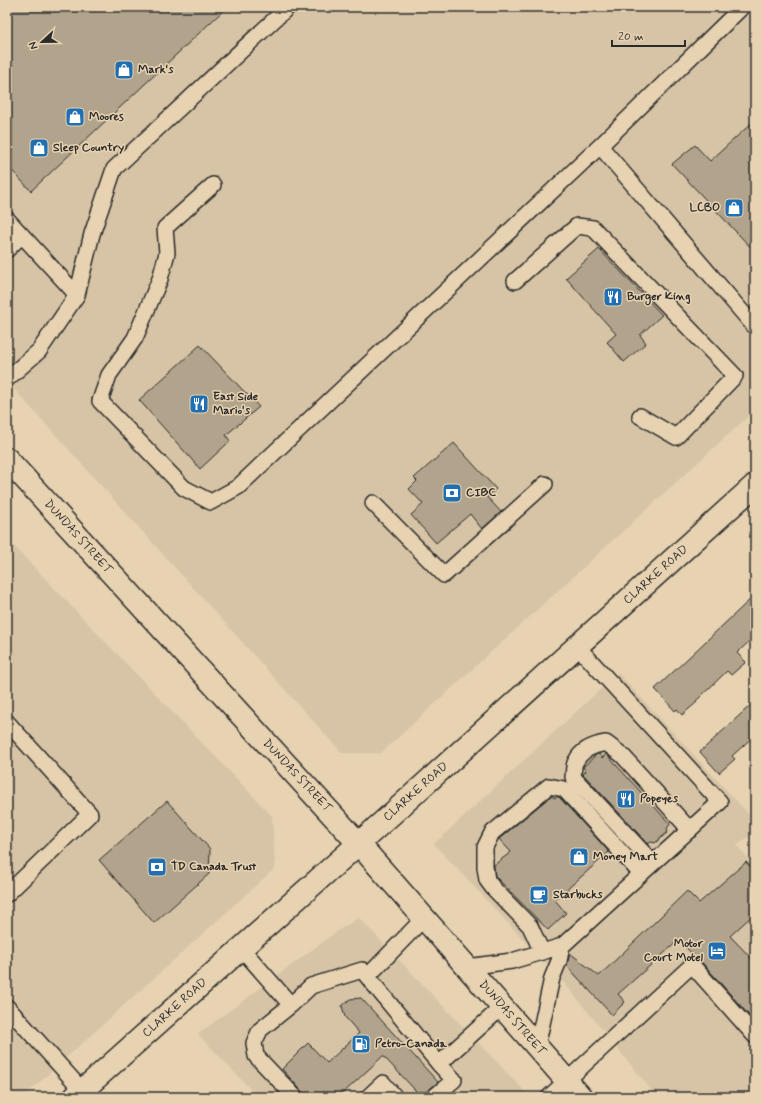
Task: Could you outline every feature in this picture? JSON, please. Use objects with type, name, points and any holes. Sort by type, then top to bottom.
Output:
[{"type":"main road","name":"DUNDAS STREET","points":[[7,459],[359,844],[581,1097]]},
{"type":"main road","name":"CLARKE ROAD","points":[[78,1094],[359,844],[755,485]]},
{"type":"lane","points":[[7,379],[39,351],[77,295],[92,234],[114,169],[288,7]]},
{"type":"lane","points":[[213,185],[165,228],[168,252],[160,279],[135,338],[109,375],[100,401],[184,488],[211,502],[238,487],[600,146],[742,7]]},
{"type":"lane","points":[[600,146],[755,327]]},
{"type":"lane","points":[[7,218],[77,295]]},
{"type":"lane","points":[[515,281],[577,226],[593,228],[735,376],[676,437],[640,416]]},
{"type":"lane","points":[[7,250],[22,235]]},
{"type":"lane","points":[[373,503],[444,575],[545,484]]},
{"type":"lane","points":[[467,967],[512,961],[562,946],[720,802],[577,646]]},
{"type":"lane","points":[[7,722],[90,814],[7,894]]},
{"type":"lane","points":[[653,863],[573,777],[575,762],[582,752],[595,745],[606,743],[622,755],[690,830]]},
{"type":"lane","points":[[542,952],[530,926],[487,880],[485,867],[485,847],[492,833],[549,786],[564,789],[640,874]]},
{"type":"lane","points":[[368,976],[424,918]]},
{"type":"lane","points":[[537,1047],[552,978],[559,961],[562,946]]},
{"type":"lane","points":[[242,949],[291,1005]]},
{"type":"lane","points":[[549,1097],[692,965],[755,1036]]},
{"type":"lane","points":[[295,1097],[256,1056],[254,1043],[260,1030],[291,1005],[311,986],[362,970],[454,1080],[434,1097]]},
{"type":"lane","points":[[440,1064],[502,1007]]},
{"type":"lane","points":[[10,1018],[78,1094]]},
{"type":"lane","points":[[368,1097],[383,1083],[395,1097]]},
{"type":"shaded area","points":[[7,7],[755,7],[755,410],[381,753],[342,753],[7,381]]},
{"type":"shaded area","points":[[7,539],[272,816],[275,868],[23,1097],[7,1097]]},
{"type":"shaded area","points":[[618,673],[755,821],[755,831],[737,846],[755,866],[755,1097],[657,1097],[566,985],[434,844]]},
{"type":"shaded area","points":[[359,918],[530,1097],[258,1097],[198,1034],[339,930]]},
{"type":"building","points":[[7,7],[227,7],[31,191],[7,165]]},
{"type":"building","name":"LCBO","points":[[755,120],[755,252],[672,164],[695,145],[710,161]]},
{"type":"building","name":"Burger King","points":[[599,249],[662,315],[640,335],[646,343],[624,362],[607,342],[616,334],[566,278]]},
{"type":"building","name":"East Side Mario's","points":[[200,345],[259,407],[226,435],[230,441],[200,469],[139,400]]},
{"type":"building","name":"CIBC","points":[[454,443],[496,489],[487,497],[501,512],[482,529],[470,514],[436,543],[411,515],[423,504],[409,489],[417,481],[414,478]]},
{"type":"building","points":[[755,595],[755,636],[737,653],[746,662],[731,675],[727,671],[682,715],[677,709],[675,711],[655,689]]},
{"type":"building","points":[[755,701],[755,735],[732,756],[735,759],[719,773],[700,752]]},
{"type":"building","name":"Popeyes","points":[[597,754],[599,754],[602,758],[606,754],[670,824],[667,829],[668,832],[655,843],[651,842],[648,844],[583,774],[586,771],[583,767]]},
{"type":"building","points":[[551,796],[555,798],[559,797],[609,852],[555,900],[566,913],[548,930],[495,876],[494,865],[511,852],[499,839]]},
{"type":"building","name":"TD Canada Trust","points":[[167,801],[210,849],[209,874],[154,923],[99,860]]},
{"type":"building","name":"Motor Court Motel","points":[[746,862],[755,872],[755,913],[730,936],[755,962],[755,1022],[699,959],[694,956],[679,940],[618,994],[625,1002],[612,1015],[567,966],[570,953],[599,976],[687,891],[699,903]]},
{"type":"building","points":[[361,998],[438,1082],[426,1092],[417,1092],[383,1056],[339,1097],[307,1097],[282,1069],[308,1043],[327,1063],[359,1033],[345,1017],[342,1006],[350,999]]},
{"type":"place","name":"Mark's","points":[[124,70]]},
{"type":"place","name":"Moores","points":[[75,117]]},
{"type":"place","name":"Sleep Country","points":[[39,148]]},
{"type":"place","name":"LCBO","points":[[734,208]]},
{"type":"place","name":"Burger King","points":[[613,297]]},
{"type":"place","name":"East Side Mario's","points":[[199,404]]},
{"type":"place","name":"CIBC","points":[[452,493]]},
{"type":"place","name":"Popeyes","points":[[626,799]]},
{"type":"place","name":"Money Mart","points":[[579,857]]},
{"type":"place","name":"TD Canada Trust","points":[[157,867]]},
{"type":"place","name":"Starbucks","points":[[539,895]]},
{"type":"place","name":"Motor Court Motel","points":[[717,951]]},
{"type":"place","name":"Petro-Canada","points":[[361,1044]]}]
